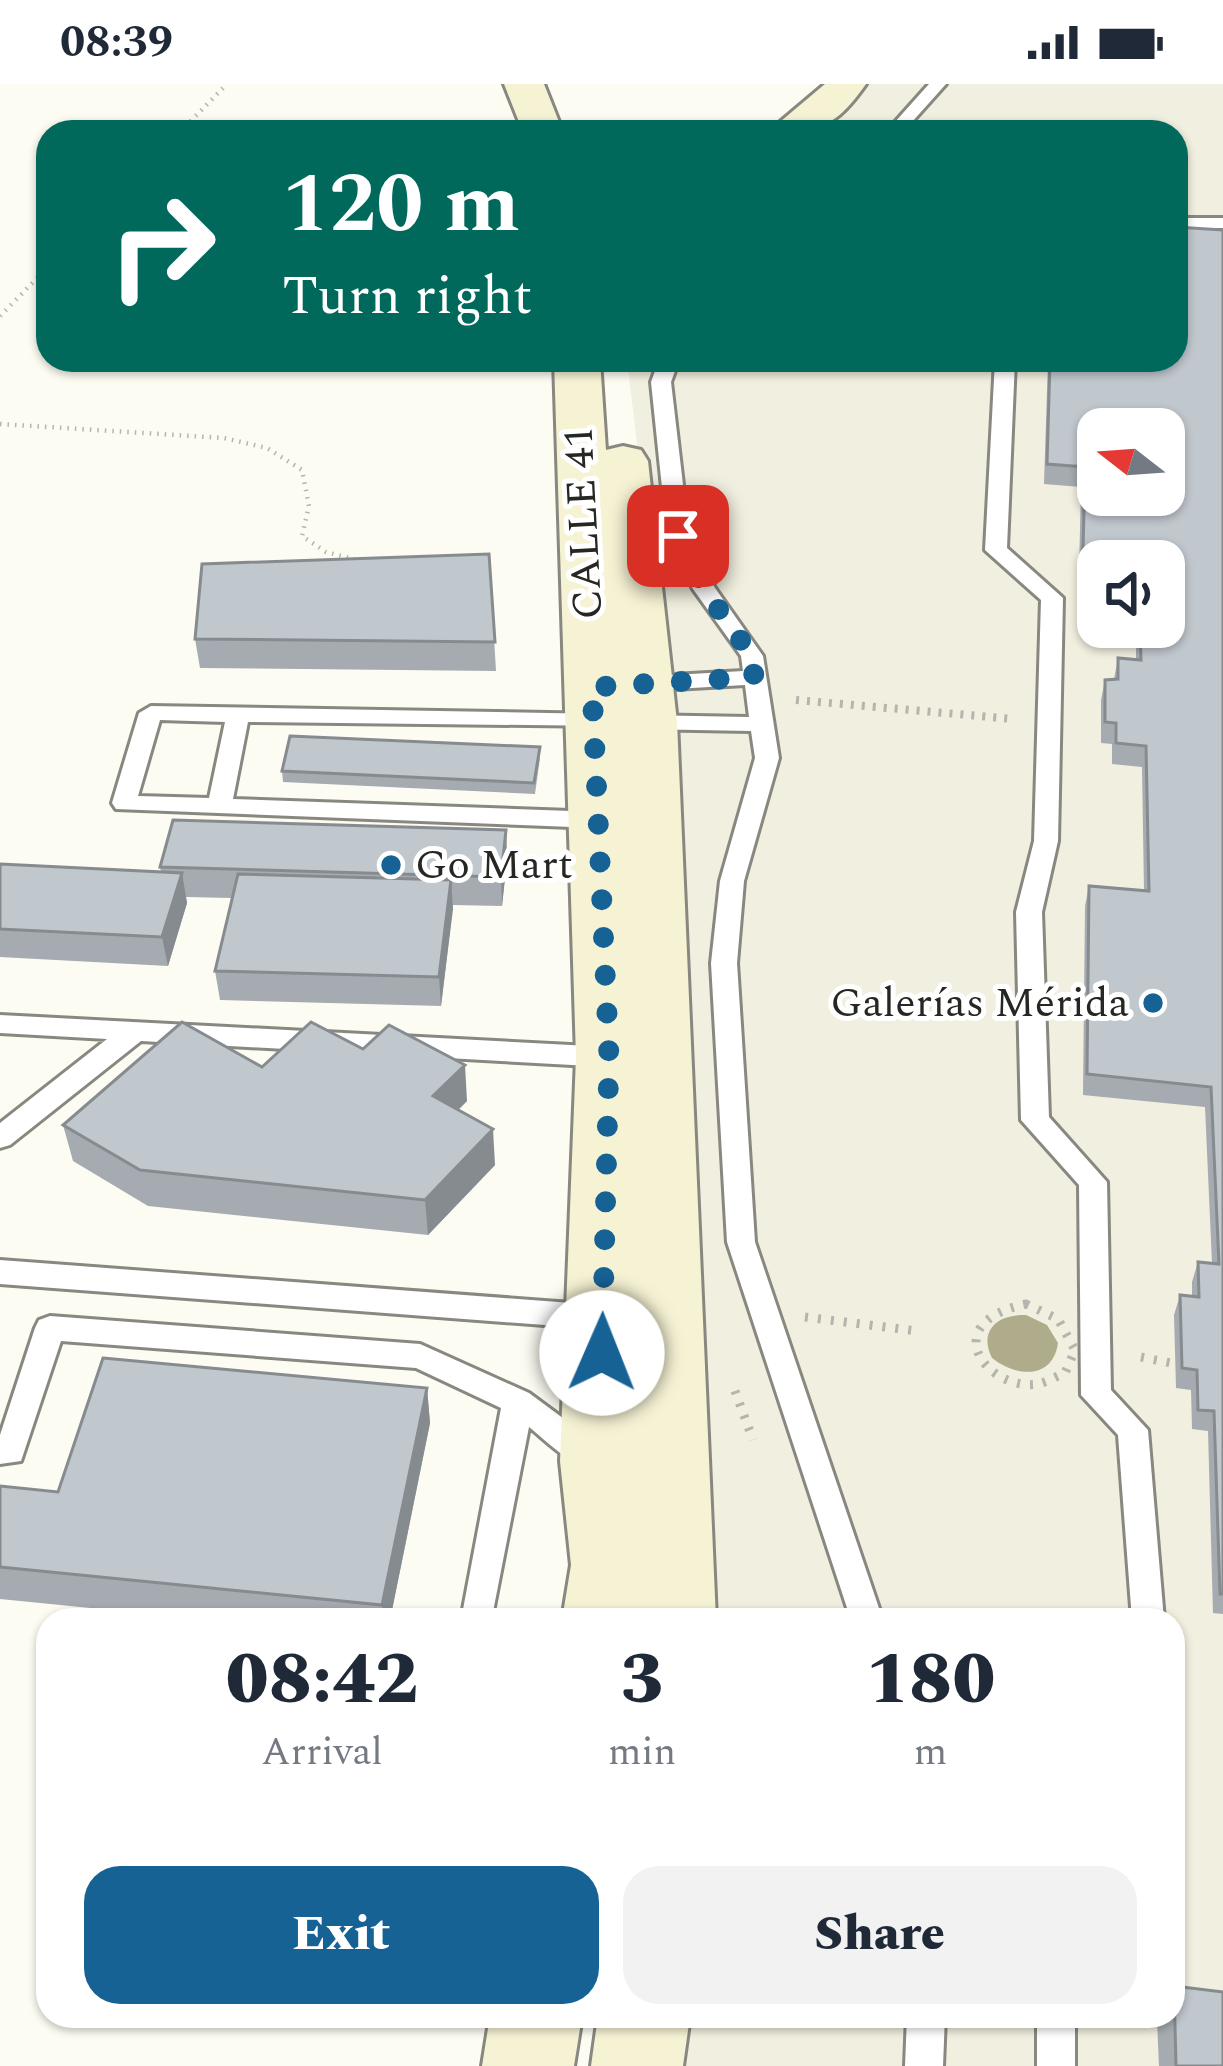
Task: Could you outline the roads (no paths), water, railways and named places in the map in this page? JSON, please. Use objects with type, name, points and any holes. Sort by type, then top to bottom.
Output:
[{"type":"main road","points":[[524,84],[542,120]]},
{"type":"main road","points":[[810,120],[846,84]]},
{"type":"main road","name":"CALLE 41","points":[[579,372],[620,703],[598,820],[609,1057],[598,1461],[611,1565],[604,1608]]},
{"type":"main road","name":"CALLE 41","points":[[613,372],[620,703],[675,1608]]},
{"type":"main road","points":[[528,2066],[534,2028]]},
{"type":"main road","points":[[637,2066],[642,2028]]},
{"type":"lane","points":[[905,120],[938,84]]},
{"type":"lane","points":[[1188,223],[1223,224]]},
{"type":"lane","points":[[664,372],[661,382],[678,536],[704,589],[752,656],[767,758],[732,881],[724,963],[741,1242],[863,1608]]},
{"type":"lane","points":[[1004,372],[996,550],[1052,598],[1046,841],[1029,912],[1035,1120],[1094,1182],[1096,1395],[1132,1430],[1147,1608]]},
{"type":"lane","points":[[598,820],[124,803],[151,713],[238,715],[620,703],[754,677]]},
{"type":"lane","points":[[620,703],[762,724]]},
{"type":"lane","points":[[219,807],[238,715]]},
{"type":"lane","points":[[0,1024],[609,1057]]},
{"type":"lane","points":[[0,1138],[137,1030]]},
{"type":"lane","points":[[0,1272],[602,1317]]},
{"type":"lane","points":[[0,1451],[10,1452],[50,1328],[420,1356],[518,1402],[598,1461]]},
{"type":"lane","points":[[478,1608],[518,1402]]},
{"type":"lane","points":[[924,2066],[926,2028]]},
{"type":"lane","points":[[1056,2028],[1056,2066]]},
{"type":"place","name":"Go Mart","points":[[391,865]]},
{"type":"place","name":"Galerías Mérida","points":[[1153,1003]]}]
